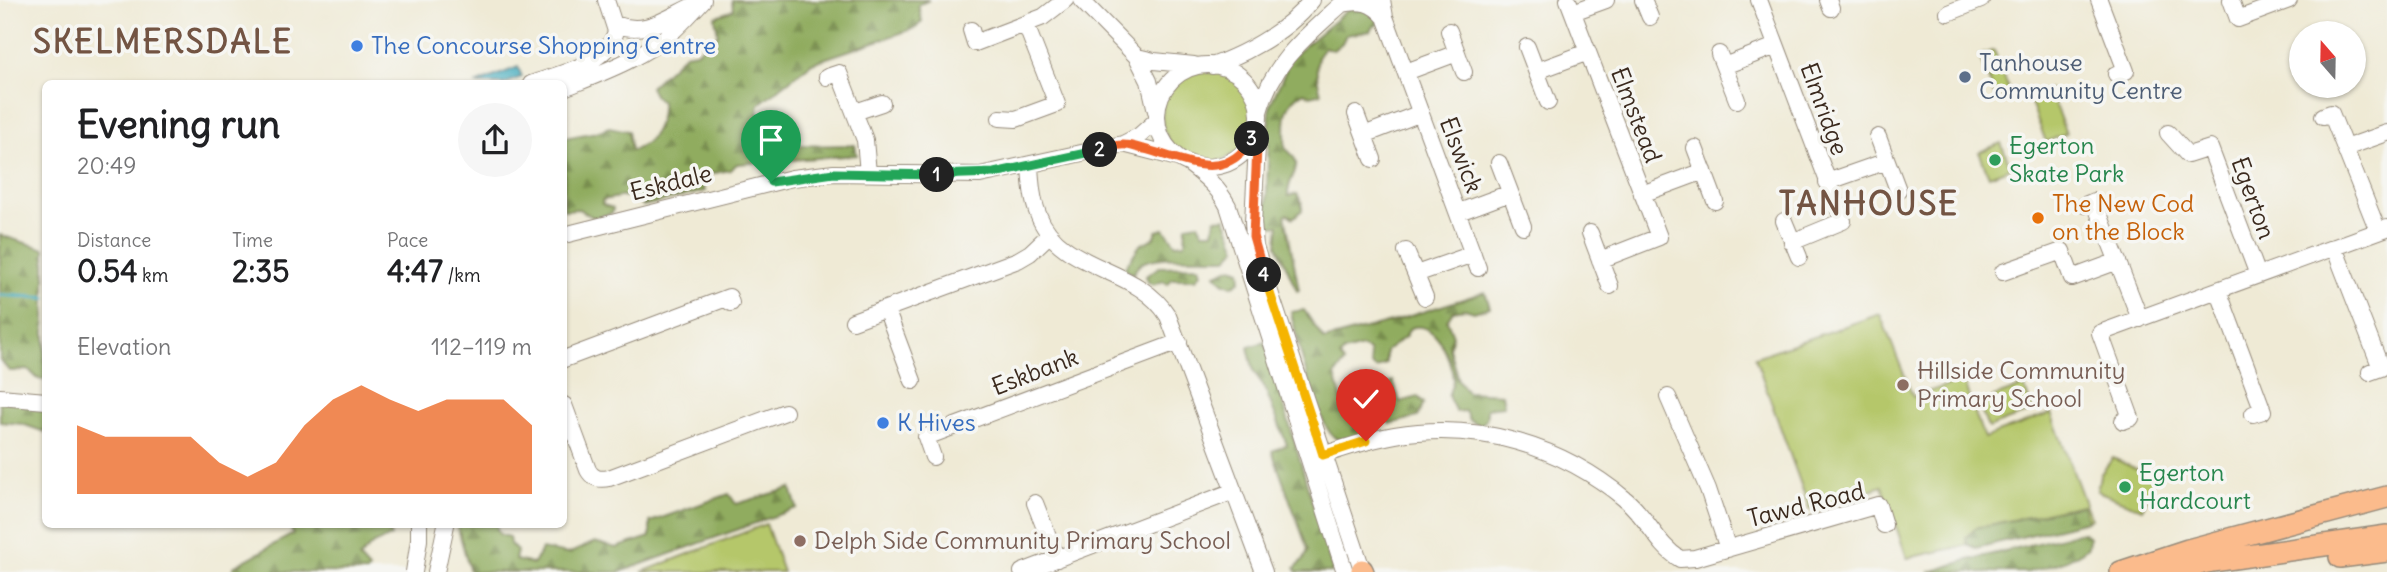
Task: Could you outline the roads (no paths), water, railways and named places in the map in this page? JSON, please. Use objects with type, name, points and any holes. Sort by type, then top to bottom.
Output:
[{"type":"main road","points":[[2121,572],[2188,550],[2387,497]]},
{"type":"main road","points":[[2154,572],[2387,536]]},
{"type":"main road","points":[[2235,572],[2387,551]]},
{"type":"street","points":[[541,80],[602,55],[614,39],[615,24],[606,0]]},
{"type":"street","points":[[971,30],[975,43],[1026,25],[1065,0]]},
{"type":"street","points":[[1081,0],[1137,57],[1149,81],[1158,129],[1166,145],[1211,181],[1228,206],[1358,572]]},
{"type":"street","points":[[1157,117],[1164,91],[1180,74],[1227,60],[1265,40],[1283,28],[1312,0]]},
{"type":"street","name":"Elswick","points":[[1382,0],[1385,17],[1476,261],[1416,274]]},
{"type":"street","name":"Elmstead","points":[[1600,260],[1659,237],[1571,6],[1606,0]]},
{"type":"street","points":[[1643,0],[1650,17]]},
{"type":"street","points":[[1948,13],[1980,0]]},
{"type":"street","points":[[2099,0],[2126,71],[2116,74]]},
{"type":"street","points":[[2231,0],[2238,19],[2289,0]]},
{"type":"street","points":[[615,24],[631,30],[651,27],[703,1]]},
{"type":"street","points":[[567,87],[645,52],[670,34],[703,1]]},
{"type":"street","points":[[1183,161],[1213,167],[1237,157],[1247,149],[1265,92],[1277,69],[1291,50],[1344,2],[1363,1],[1371,4],[1385,17]]},
{"type":"street","name":"Elmridge","points":[[1765,2],[1776,46],[1843,221],[1796,250],[1784,221]]},
{"type":"street","points":[[1000,118],[1016,119],[1056,104],[1026,25]]},
{"type":"street","points":[[1449,31],[1464,72]]},
{"type":"street","points":[[1737,100],[1722,60],[1776,46]]},
{"type":"street","points":[[1527,47],[1548,102]]},
{"type":"street","name":"Elmstead","points":[[1537,71],[1588,52]]},
{"type":"street","points":[[1406,72],[1457,53]]},
{"type":"street","points":[[1137,57],[1163,63],[1207,65],[1232,72],[1248,86],[1257,105],[1258,162],[1252,222],[1255,247],[1358,572]]},
{"type":"street","points":[[827,77],[839,73],[865,140],[868,173]]},
{"type":"street","points":[[855,112],[882,103]]},
{"type":"street","name":"Elswick","points":[[1364,135],[1421,113]]},
{"type":"street","points":[[2323,116],[2332,113],[2382,229]]},
{"type":"street","points":[[1356,114],[1373,159]]},
{"type":"street","name":"Eskdale","points":[[567,234],[771,182],[812,175],[868,173],[966,176],[1030,166],[1123,144],[1139,136],[1157,117]]},
{"type":"street","name":"Egerton","points":[[2168,133],[2188,155],[2210,148],[2258,275]]},
{"type":"street","points":[[2345,148],[2387,133]]},
{"type":"street","name":"Elmridge","points":[[1878,137],[1898,190]]},
{"type":"street","name":"Eskdale","points":[[1123,144],[1183,161]]},
{"type":"street","name":"Elmstead","points":[[1696,148],[1714,201]]},
{"type":"street","points":[[1827,182],[1887,161]]},
{"type":"street","name":"Elswick","points":[[1499,163],[1523,226]]},
{"type":"street","points":[[1030,166],[1034,203],[1049,235],[1068,253],[1131,282],[1163,307],[1179,342],[1264,572]]},
{"type":"street","name":"Elmstead","points":[[1642,194],[1704,171]]},
{"type":"street","name":"Elswick","points":[[1459,212],[1510,192]]},
{"type":"street","points":[[2085,205],[2094,201],[2140,319]]},
{"type":"street","name":"Egerton","points":[[2123,421],[2131,418],[2100,332],[2382,229]]},
{"type":"street","points":[[1590,233],[1610,286]]},
{"type":"street","points":[[853,321],[1018,260],[1049,235]]},
{"type":"street","points":[[2334,247],[2381,368],[2370,372]]},
{"type":"street","points":[[1406,251],[1425,297]]},
{"type":"street","points":[[2003,272],[2062,251],[2073,278],[2118,261]]},
{"type":"street","points":[[2218,290],[2263,411],[2253,414]]},
{"type":"street","points":[[567,358],[729,298],[731,303]]},
{"type":"street","points":[[886,309],[913,381]]},
{"type":"street","name":"Eskbank","points":[[933,457],[926,437],[1179,342]]},
{"type":"street","points":[[0,397],[42,401]]},
{"type":"street","name":"Tawd Road","points":[[1668,397],[1708,489],[1728,549]]},
{"type":"street","points":[[567,413],[588,470],[599,479],[609,478],[785,412]]},
{"type":"street","name":"Tawd Road","points":[[1323,455],[1366,441],[1425,432],[1457,432],[1521,441],[1563,460],[1625,499],[1665,547],[1680,559],[1691,559],[1728,549],[1878,505],[1884,525]]},
{"type":"street","points":[[1022,572],[1234,491]]},
{"type":"street","points":[[1035,503],[1056,559]]},
{"type":"street","points":[[414,572],[419,528]]},
{"type":"street","points":[[436,572],[445,528]]},
{"type":"water","points":[[518,67],[522,77],[514,80],[485,80]]},
{"type":"waterway","points":[[0,295],[42,298]]},
{"type":"place","name":"The Concourse Shopping Centre","points":[[357,46]]},
{"type":"place","name":"Tanhouse Community Centre","points":[[1965,77]]},
{"type":"place","name":"Egerton Skate Park","points":[[1995,160]]},
{"type":"place","name":"The New Cod on the Block","points":[[2038,218]]},
{"type":"place","name":"Hillside Community Primary School","points":[[1903,385]]},
{"type":"place","name":"K Hives","points":[[883,423]]},
{"type":"place","name":"Egerton Hardcourt","points":[[2125,487]]},
{"type":"place","name":"Delph Side Community Primary School","points":[[800,541]]},
{"type":"district","name":"SKELMERSDALE","points":[[163,42]]},
{"type":"district","name":"TANHOUSE","points":[[1869,204]]}]
